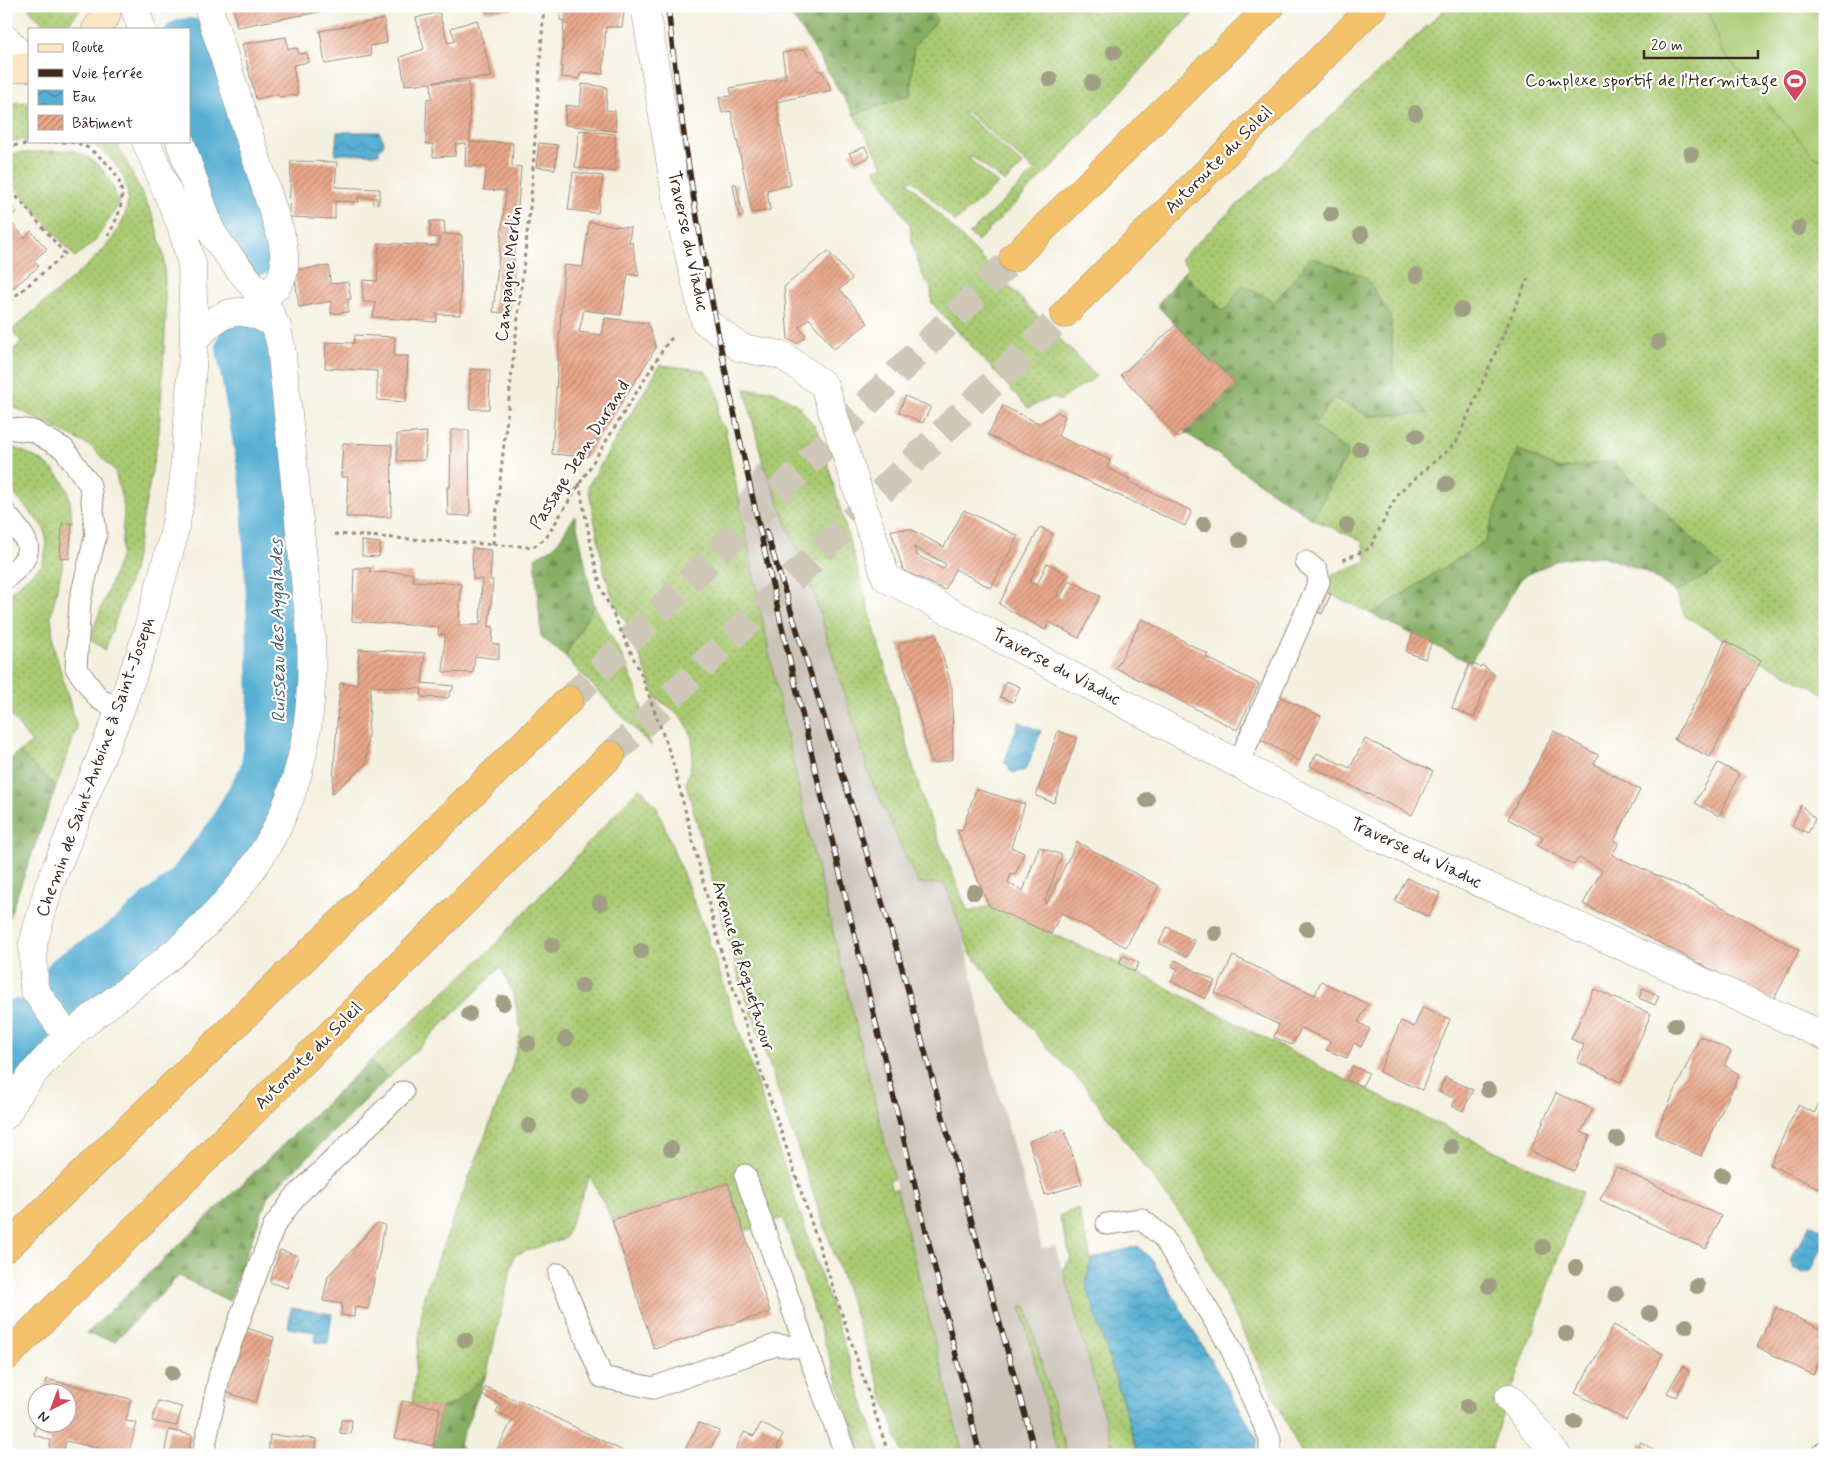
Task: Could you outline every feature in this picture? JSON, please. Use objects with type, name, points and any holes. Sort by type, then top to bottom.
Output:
[{"type":"highway","points":[[1013,258],[1271,6]]},
{"type":"highway","name":"Autoroute du Soleil","points":[[1064,314],[1374,6]]},
{"type":"highway","points":[[6,1248],[569,700]]},
{"type":"highway","name":"Autoroute du Soleil","points":[[14,1350],[611,755]]},
{"type":"street","points":[[97,28],[106,16],[108,6]]},
{"type":"street","points":[[134,6],[142,28]]},
{"type":"street","points":[[208,6],[282,239],[285,260],[283,277],[278,285],[263,298]]},
{"type":"street","name":"Traverse du Viaduc","points":[[645,6],[678,208],[705,321],[741,348],[782,356],[824,385],[886,578],[1375,836],[1825,1036]]},
{"type":"street","points":[[6,39],[22,56],[28,59]]},
{"type":"street","points":[[6,69],[28,66]]},
{"type":"street","name":"Chemin de Saint-Antoine à Saint-Joseph","points":[[67,1036],[34,989],[33,944],[49,886],[120,710],[144,643],[179,514],[194,341],[192,264],[172,201],[146,142]]},
{"type":"street","points":[[6,1115],[30,1075],[67,1036],[169,958],[200,930],[251,872],[272,841],[287,808],[303,748],[313,677],[301,532],[281,346],[277,327],[263,298],[217,241],[210,229],[180,142]]},
{"type":"street","points":[[194,341],[211,322],[224,314],[240,311],[256,314],[277,327]]},
{"type":"street","points":[[1509,1398],[1557,1455]]},
{"type":"lane","points":[[6,428],[33,431],[64,450],[90,485],[96,534],[80,601],[76,668],[100,699],[120,710]]},
{"type":"lane","points":[[6,514],[24,537],[28,550],[23,565],[6,578]]},
{"type":"lane","points":[[1238,764],[1318,582],[1312,566]]},
{"type":"lane","points":[[203,1455],[220,1372],[274,1226],[295,1197],[403,1092]]},
{"type":"lane","points":[[745,1175],[846,1455]]},
{"type":"lane","points":[[1106,1224],[1141,1218],[1163,1237],[1230,1346],[1270,1439],[1270,1455]]},
{"type":"lane","points":[[559,1274],[602,1377],[653,1388],[776,1345],[806,1348]]},
{"type":"lane","points":[[1822,1455],[1825,1451]]},
{"type":"path","name":"Campagne Merlin","points":[[493,544],[531,198],[544,6]]},
{"type":"path","points":[[6,146],[69,143],[82,145],[111,167],[120,182],[123,197],[119,216],[108,236]]},
{"type":"path","points":[[6,184],[65,254],[6,304]]},
{"type":"path","points":[[1312,566],[1370,548],[1398,493],[1456,443],[1528,278]]},
{"type":"path","name":"Passage Jean Durand","points":[[301,532],[533,547],[546,538],[667,343],[689,324],[705,321]]},
{"type":"path","points":[[6,333],[9,336],[6,339]]},
{"type":"path","name":"Avenue de Roquefavour","points":[[579,483],[592,555],[602,588],[641,674],[672,759],[722,955],[889,1455]]},
{"type":"shaded area","points":[[762,459],[814,594],[870,777],[917,884],[945,884],[960,923],[994,1077],[1042,1248],[1055,1246],[1115,1455],[963,1455],[810,839],[769,653],[739,498]]},
{"type":"green space","points":[[28,6],[80,6],[79,11],[67,25],[62,21],[57,24],[48,25],[38,19]]},
{"type":"green space","points":[[784,6],[927,6],[937,21],[914,46],[911,94],[854,115],[810,42]]},
{"type":"green space","points":[[927,6],[1200,6],[1051,168],[978,241],[969,234],[1035,171],[966,111],[963,112],[1023,165],[1005,182],[971,156],[969,159],[998,184],[955,222],[913,180],[908,182],[1096,376],[1060,401],[1053,397],[1028,408],[932,303],[931,288],[923,277],[912,243],[910,225],[874,169],[884,167],[854,115],[911,94],[914,45],[937,21]]},
{"type":"green space","points":[[1448,6],[1703,6],[1710,14],[1722,51],[1810,152],[1825,162],[1825,694],[1761,661],[1685,616],[1676,592],[1722,567],[1613,461],[1559,469],[1517,449],[1485,541],[1372,614],[1324,591],[1333,574],[1367,561],[1362,541],[1312,519],[1349,452],[1314,426],[1334,398],[1369,416],[1427,413],[1394,373],[1390,315],[1275,303],[1224,311],[1183,273],[1188,268],[1180,259]]},
{"type":"green space","name":"Complexe sportif de l'Hermitage","points":[[1703,6],[1825,6],[1825,162],[1810,152],[1722,51],[1710,14]]},
{"type":"green space","points":[[28,102],[28,140],[6,141],[6,103]]},
{"type":"green space","points":[[88,142],[116,142],[154,218],[164,257],[166,318],[159,433],[133,571],[105,650],[90,638],[121,555],[124,508],[115,471],[92,447],[6,403],[6,356],[22,342],[11,331],[91,261],[115,235],[123,220],[127,205],[127,188],[120,171],[113,161]]},
{"type":"green space","points":[[72,150],[91,159],[103,170],[112,185],[119,204],[95,241],[75,257],[11,182],[6,187],[6,154]]},
{"type":"green space","points":[[1311,257],[1366,277],[1390,315],[1394,373],[1427,414],[1369,416],[1334,398],[1314,426],[1349,452],[1312,519],[1185,432],[1237,385],[1213,360],[1211,363],[1157,305],[1183,273],[1224,311],[1243,285],[1275,302]]},
{"type":"green space","points":[[660,365],[704,370],[713,383],[718,395],[718,416],[725,428],[769,653],[810,839],[894,1179],[889,1180],[892,1190],[897,1190],[963,1455],[903,1455],[737,971],[686,783],[693,744],[690,733],[679,715],[656,699],[630,629],[615,604],[605,575],[588,486]]},
{"type":"green space","points":[[745,389],[774,391],[799,406],[819,433],[924,804],[968,912],[989,906],[1119,963],[1346,1080],[1582,1192],[1489,1455],[1302,1455],[1197,1237],[1083,1084],[1045,1045],[970,953],[945,884],[918,884],[870,777],[814,594],[762,459]]},
{"type":"green space","points":[[12,447],[37,458],[53,469],[68,492],[70,503],[72,523],[62,523],[60,558],[64,559],[51,615],[54,648],[77,728],[56,787],[19,752],[32,743],[6,709],[6,596],[42,565],[47,545],[44,528],[6,485],[6,448]]},
{"type":"green space","points":[[1517,449],[1559,469],[1613,461],[1722,567],[1676,592],[1644,571],[1602,556],[1560,559],[1522,577],[1470,663],[1372,614],[1485,541]]},
{"type":"green space","points":[[575,516],[594,605],[565,657],[541,636],[535,558],[555,546]]},
{"type":"green space","points":[[594,605],[623,658],[638,693],[651,746],[565,657]]},
{"type":"green space","points":[[19,752],[56,787],[6,926],[6,763]]},
{"type":"green space","points":[[640,787],[657,808],[706,932],[881,1455],[862,1455],[783,1218],[744,1232],[728,1183],[612,1220],[590,1176],[565,1238],[514,1255],[487,1373],[454,1404],[440,1408],[412,1403],[424,1295],[512,1066],[521,1031],[514,996],[501,967],[388,1078],[370,1061],[490,950]]},
{"type":"green space","points":[[370,1061],[388,1078],[268,1196],[229,1301],[179,1276],[115,1341],[86,1334]]},
{"type":"green space","points":[[1078,1208],[1091,1259],[1086,1283],[1139,1455],[1115,1455],[1063,1270],[1071,1258],[1059,1216]]},
{"type":"green space","points":[[1021,1306],[1026,1306],[1067,1455],[1058,1455]]},
{"type":"green space","points":[[487,1373],[459,1444],[466,1455],[432,1455],[440,1408],[454,1404]]},
{"type":"water","points":[[337,132],[379,132],[384,141],[383,146],[379,149],[379,154],[335,154]]},
{"type":"water","points":[[1019,722],[1041,731],[1026,770],[1013,773],[1010,771],[1008,764],[1004,763]]},
{"type":"water","points":[[1810,1224],[1825,1231],[1825,1241],[1811,1271],[1803,1273],[1794,1269],[1790,1261]]},
{"type":"water","points":[[1138,1246],[1152,1260],[1258,1440],[1255,1455],[1139,1455],[1086,1283],[1091,1259]]},
{"type":"water","points":[[291,1308],[332,1314],[328,1343],[315,1342],[316,1332],[288,1328]]},
{"type":"building","points":[[233,6],[346,6],[346,7],[237,27]]},
{"type":"building","points":[[484,6],[524,6],[524,7],[485,12]]},
{"type":"building","points":[[561,6],[625,6],[622,27],[606,27],[603,74],[581,72],[579,79],[561,77],[564,21],[560,20]]},
{"type":"building","points":[[439,12],[448,43],[455,41],[451,28],[477,20],[492,77],[433,82],[469,82],[470,142],[513,143],[512,166],[521,167],[510,313],[493,312],[506,191],[484,190],[486,167],[465,166],[466,143],[456,144],[455,156],[433,157],[433,144],[426,144],[427,99],[432,98],[431,83],[405,85],[400,57],[424,49],[416,18]]},
{"type":"building","points":[[384,19],[387,43],[370,46],[371,56],[325,64],[320,31]]},
{"type":"building","points":[[286,37],[288,49],[297,48],[299,54],[307,53],[309,62],[293,65],[298,95],[279,97],[277,94],[256,99],[242,44]]},
{"type":"building","points":[[804,49],[818,71],[822,71],[832,90],[776,102],[791,185],[767,190],[770,210],[752,213],[731,111],[722,113],[719,97],[732,96],[730,88],[786,78],[782,53]]},
{"type":"building","points":[[582,84],[607,87],[606,110],[615,111],[616,131],[565,125],[566,105],[580,107]]},
{"type":"building","points":[[579,130],[615,134],[615,172],[575,167]]},
{"type":"building","points":[[539,143],[558,145],[555,169],[536,167]]},
{"type":"building","points":[[865,147],[870,157],[855,163],[849,153]]},
{"type":"building","points":[[291,161],[337,162],[335,187],[380,189],[379,203],[377,204],[377,198],[358,197],[359,202],[335,201],[335,219],[289,217]]},
{"type":"building","points":[[573,172],[603,176],[598,213],[568,210]]},
{"type":"building","points":[[733,184],[736,184],[743,216],[739,217]]},
{"type":"building","points":[[6,200],[17,212],[8,219],[25,238],[31,231],[47,249],[34,260],[39,266],[6,294]]},
{"type":"building","points":[[430,221],[444,221],[445,234],[462,235],[460,315],[437,314],[436,322],[373,317],[376,302],[363,302],[363,280],[377,281],[379,243],[438,246],[440,238],[430,237]]},
{"type":"building","points":[[589,222],[631,228],[629,242],[632,242],[639,276],[628,274],[621,315],[584,310],[579,332],[602,335],[605,318],[648,323],[656,348],[587,457],[552,454],[564,265],[583,267]]},
{"type":"building","points":[[828,251],[852,279],[840,289],[868,323],[834,349],[809,318],[799,327],[806,336],[797,344],[788,339],[784,287]]},
{"type":"building","points":[[329,266],[330,284],[348,282],[351,299],[348,299],[348,312],[331,314],[331,301],[299,307],[294,270]]},
{"type":"building","points":[[1176,325],[1211,363],[1213,360],[1237,385],[1178,438],[1121,375]]},
{"type":"building","points":[[355,335],[395,337],[394,356],[408,356],[406,402],[377,400],[377,371],[325,368],[326,342],[354,343]]},
{"type":"building","points":[[470,369],[490,370],[489,409],[470,409]]},
{"type":"building","points":[[905,396],[931,407],[923,423],[899,412]]},
{"type":"building","points":[[1003,406],[1040,424],[1058,412],[1065,416],[1058,436],[1110,460],[1107,468],[1130,479],[1128,481],[1192,511],[1185,526],[988,435]]},
{"type":"building","points":[[451,430],[469,430],[470,516],[448,515],[447,487],[450,487]]},
{"type":"building","points":[[427,432],[425,460],[397,461],[397,434]]},
{"type":"building","points":[[343,443],[392,445],[391,517],[346,517],[348,477],[341,477]]},
{"type":"building","points":[[964,510],[1018,536],[991,588],[955,569],[945,590],[903,570],[891,530],[910,529],[944,547]],"holes":[[[914,547],[946,564],[943,569],[917,555]]]},
{"type":"building","points":[[62,523],[72,523],[69,559],[60,558]]},
{"type":"building","points":[[1040,527],[1053,534],[1029,582],[1037,585],[1047,563],[1067,575],[1057,596],[1060,598],[1069,580],[1100,596],[1079,638],[1049,622],[1045,630],[999,604]]},
{"type":"building","points":[[362,541],[380,543],[379,557],[362,556]]},
{"type":"building","points":[[472,548],[492,550],[490,580],[493,580],[489,626],[493,627],[492,643],[499,645],[499,659],[475,656],[473,673],[443,672],[445,634],[438,635],[439,627],[352,621],[354,568],[370,568],[370,572],[413,573],[413,581],[461,584],[459,625],[480,625],[482,579],[473,579]]},
{"type":"building","points":[[1324,591],[1331,594],[1322,614],[1315,611]]},
{"type":"building","points":[[1142,619],[1208,654],[1206,657],[1259,684],[1237,730],[1116,668]]},
{"type":"building","points":[[1413,633],[1432,642],[1425,659],[1406,652]]},
{"type":"building","points":[[936,634],[952,688],[953,759],[932,764],[898,644]]},
{"type":"building","points":[[1725,640],[1761,661],[1710,757],[1674,739],[1709,678]]},
{"type":"building","points":[[359,649],[425,653],[422,683],[454,686],[448,698],[421,697],[422,689],[371,686],[366,764],[332,794],[340,683],[357,684]]},
{"type":"building","points":[[1470,663],[1480,667],[1482,665],[1494,674],[1486,683],[1474,718],[1452,708]]},
{"type":"building","points":[[1006,681],[1020,687],[1013,702],[1000,697]]},
{"type":"building","points":[[1278,696],[1321,716],[1299,761],[1258,738]]},
{"type":"building","points":[[1058,731],[1077,738],[1054,803],[1036,796]]},
{"type":"building","points":[[1554,731],[1598,755],[1594,764],[1640,790],[1614,841],[1619,843],[1612,855],[1701,895],[1799,950],[1773,1001],[1583,904],[1602,870],[1579,858],[1574,865],[1538,846],[1543,838],[1508,819]]},
{"type":"building","points":[[1365,739],[1433,771],[1412,815],[1310,766],[1317,753],[1350,768]]},
{"type":"building","points":[[1718,763],[1739,774],[1719,816],[1695,803]]},
{"type":"building","points":[[976,789],[1025,804],[1011,847],[1024,853],[1015,875],[1011,874],[1008,883],[1023,891],[1039,847],[1062,855],[1044,903],[1046,904],[1077,842],[1159,886],[1126,947],[1061,913],[1051,934],[989,906],[957,830],[962,831]]},
{"type":"building","points":[[1801,805],[1815,819],[1808,833],[1792,826]]},
{"type":"building","points":[[1407,878],[1440,893],[1429,917],[1395,901]]},
{"type":"building","points":[[1167,927],[1195,941],[1187,957],[1159,943]]},
{"type":"building","points":[[1123,955],[1139,963],[1134,972],[1119,963]]},
{"type":"building","points":[[1233,956],[1315,995],[1321,981],[1368,1004],[1358,1022],[1370,1029],[1361,1047],[1354,1043],[1347,1058],[1326,1050],[1330,1041],[1301,1028],[1292,1045],[1274,1037],[1279,1025],[1215,993]]},
{"type":"building","points":[[1175,960],[1215,981],[1205,999],[1171,981],[1178,969],[1172,966]]},
{"type":"building","points":[[1643,988],[1659,996],[1655,1005],[1639,998]]},
{"type":"building","points":[[1594,989],[1651,1014],[1621,1082],[1577,1062],[1584,1045],[1571,1039]]},
{"type":"building","points":[[1423,1007],[1450,1019],[1422,1090],[1379,1072],[1401,1021],[1414,1027]]},
{"type":"building","points":[[1700,1036],[1731,1051],[1724,1065],[1739,1074],[1701,1156],[1655,1135]]},
{"type":"building","points":[[1353,1066],[1369,1073],[1362,1086],[1346,1080]]},
{"type":"building","points":[[1445,1077],[1473,1090],[1463,1111],[1452,1106],[1456,1099],[1439,1092]]},
{"type":"building","points":[[1556,1093],[1593,1109],[1581,1132],[1590,1136],[1574,1171],[1530,1151]]},
{"type":"building","points":[[1820,1102],[1825,1105],[1825,1191],[1770,1165],[1798,1105],[1814,1113]]},
{"type":"building","points":[[1064,1129],[1082,1184],[1045,1195],[1029,1141]]},
{"type":"building","points":[[1616,1167],[1721,1216],[1706,1249],[1600,1200]]},
{"type":"building","points":[[728,1183],[770,1312],[654,1349],[612,1220]]},
{"type":"building","points":[[377,1223],[385,1225],[368,1309],[355,1307],[354,1317],[341,1315],[342,1304],[323,1301],[328,1276]]},
{"type":"building","points":[[280,1250],[298,1256],[287,1288],[270,1282]]},
{"type":"building","points":[[1776,1308],[1825,1331],[1819,1347],[1824,1351],[1813,1375],[1757,1347]]},
{"type":"building","points":[[1614,1325],[1663,1354],[1626,1420],[1575,1393]]},
{"type":"building","points":[[247,1328],[274,1337],[256,1402],[226,1392],[230,1372]]},
{"type":"building","points":[[1682,1366],[1690,1371],[1676,1397],[1667,1393]]},
{"type":"building","points":[[47,1379],[68,1384],[46,1384]]},
{"type":"building","points":[[78,1386],[131,1399],[126,1421],[137,1423],[128,1455],[66,1441],[63,1455],[48,1455],[51,1440],[34,1435],[78,1434]]},
{"type":"building","points":[[486,1387],[520,1402],[520,1400],[631,1455],[494,1455],[513,1419],[496,1412],[500,1404],[482,1395]]},
{"type":"building","points":[[158,1401],[182,1407],[177,1426],[152,1421]]},
{"type":"building","points":[[402,1401],[440,1408],[433,1446],[395,1438]]},
{"type":"building","points":[[341,1420],[352,1420],[351,1434],[340,1433]]},
{"type":"building","points":[[699,1423],[720,1431],[707,1455],[682,1455]]},
{"type":"building","points":[[761,1423],[783,1435],[777,1448],[785,1453],[785,1455],[733,1455],[744,1432],[754,1436]]},
{"type":"building","points":[[169,1430],[192,1435],[188,1455],[164,1455]]},
{"type":"building","points":[[270,1435],[316,1439],[314,1455],[268,1455]]},
{"type":"building","points":[[1641,1442],[1662,1455],[1634,1455]]},
{"type":"waterway","name":"Ruisseau des Aygalades","points":[[190,55],[206,105],[240,187],[254,242]]},
{"type":"waterway","name":"Ruisseau des Aygalades","points":[[76,984],[122,956],[195,895],[240,837],[273,777],[282,720],[280,599],[274,481],[250,347]]},
{"type":"waterway","name":"Ruisseau des Aygalades","points":[[6,1045],[16,1033]]},
{"type":"tunnel","points":[[569,700],[1013,258]]},
{"type":"tunnel","points":[[611,755],[1064,314]]},
{"type":"railway","points":[[668,6],[692,189],[725,370],[744,460],[827,821],[980,1455]]},
{"type":"railway","points":[[766,531],[897,950],[1036,1455]]},
{"type":"place","name":"Complexe sportif de l'Hermitage","points":[[1795,102]]}]
